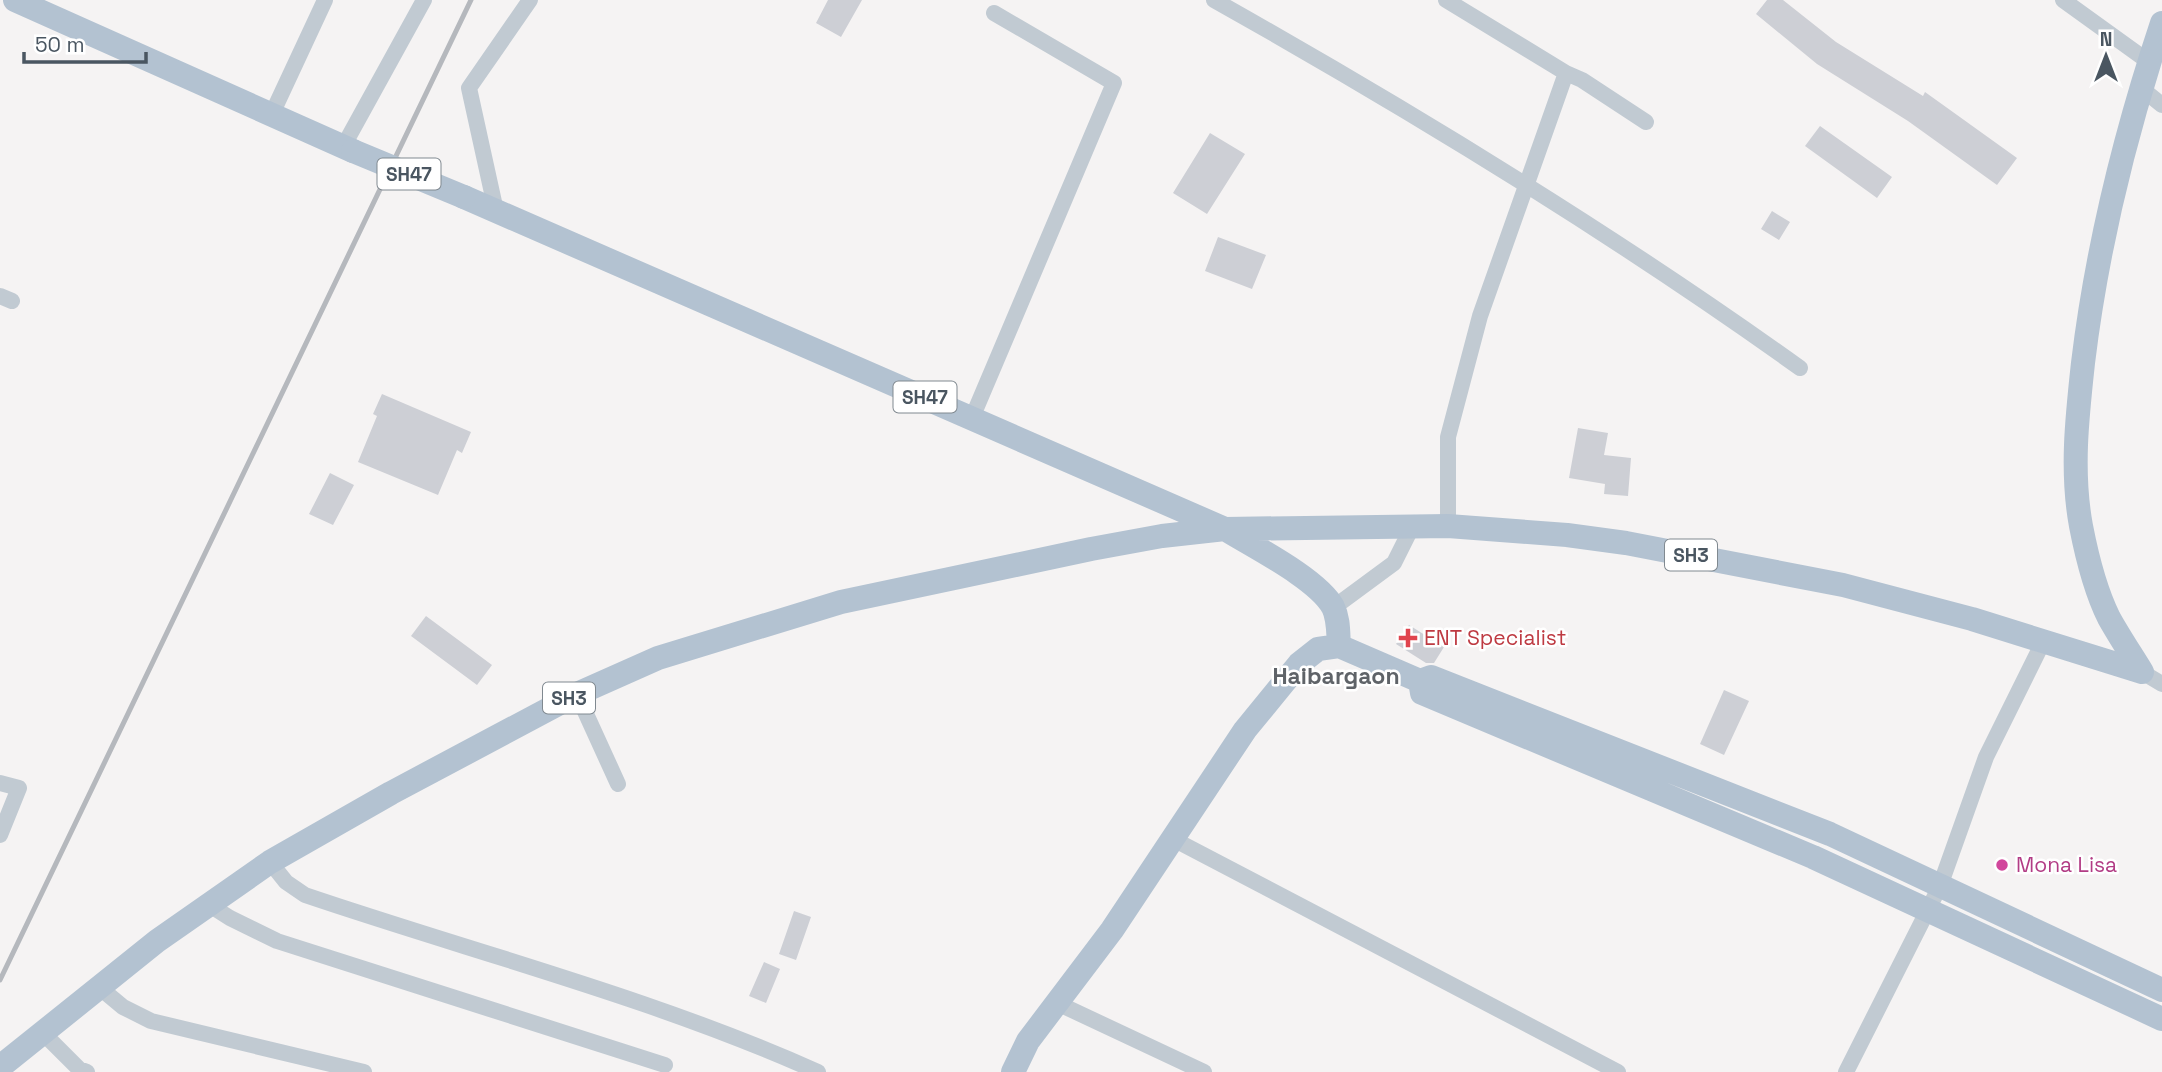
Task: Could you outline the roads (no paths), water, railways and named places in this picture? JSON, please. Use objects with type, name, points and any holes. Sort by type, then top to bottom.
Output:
[{"type":"main road","name":"SH47","points":[[15,0],[271,116],[464,197],[1225,529],[1310,583],[1333,608]]},
{"type":"main road","name":"SH3","points":[[2152,678],[2109,617],[2095,580],[2081,525],[2075,486],[2075,450],[2091,298],[2141,88],[2162,23]]},
{"type":"main road","name":"SH3","points":[[0,1067],[208,904],[270,862],[380,799],[576,694],[658,658],[841,602],[1162,536],[1225,529],[1448,526],[1555,534],[1626,543],[1767,569],[1908,601],[2099,659],[2152,678]]},
{"type":"main road","points":[[1333,608],[1338,625],[1339,646]]},
{"type":"main road","points":[[2099,659],[2109,617]]},
{"type":"main road","points":[[1013,1072],[1028,1041],[1112,930],[1245,730],[1299,664],[1318,649],[1339,646],[1420,681],[1431,677],[1830,834],[2162,990]]},
{"type":"main road","points":[[1420,681],[1422,693],[1801,852],[2162,1018]]},
{"type":"street","points":[[271,116],[325,0]]},
{"type":"street","points":[[348,149],[424,0]]},
{"type":"street","points":[[496,211],[469,88],[530,0]]},
{"type":"street","points":[[1214,0],[1390,101],[1526,186],[1722,312],[1800,368]]},
{"type":"street","points":[[1446,0],[1471,6],[1566,73],[1582,80],[1646,122]]},
{"type":"street","points":[[2063,0],[2149,62]]},
{"type":"street","points":[[972,418],[1114,83],[994,13]]},
{"type":"street","points":[[1448,526],[1448,437],[1480,316],[1566,73]]},
{"type":"street","points":[[2141,88],[2162,105]]},
{"type":"street","points":[[1333,608],[1394,563],[1412,527]]},
{"type":"street","points":[[1846,1072],[1940,886],[1986,757],[2043,642]]},
{"type":"street","points":[[576,694],[618,783]]},
{"type":"street","points":[[0,783],[19,788],[0,835]]},
{"type":"street","points":[[1172,839],[1618,1072]]},
{"type":"street","points":[[270,862],[286,882],[305,895],[692,1021],[756,1044],[818,1072]]},
{"type":"street","points":[[208,904],[277,942],[664,1065]]},
{"type":"street","points":[[99,987],[122,1007],[151,1021],[364,1072]]},
{"type":"street","points":[[1057,1003],[1204,1072]]},
{"type":"street","points":[[43,1033],[79,1069],[87,1072]]},
{"type":"railway","points":[[0,980],[471,0]]},
{"type":"place","name":"ENT Specialist","points":[[1408,638]]},
{"type":"place","name":"Mona Lisa","points":[[2002,865]]},
{"type":"district","name":"Haibargaon","points":[[1336,676]]}]
